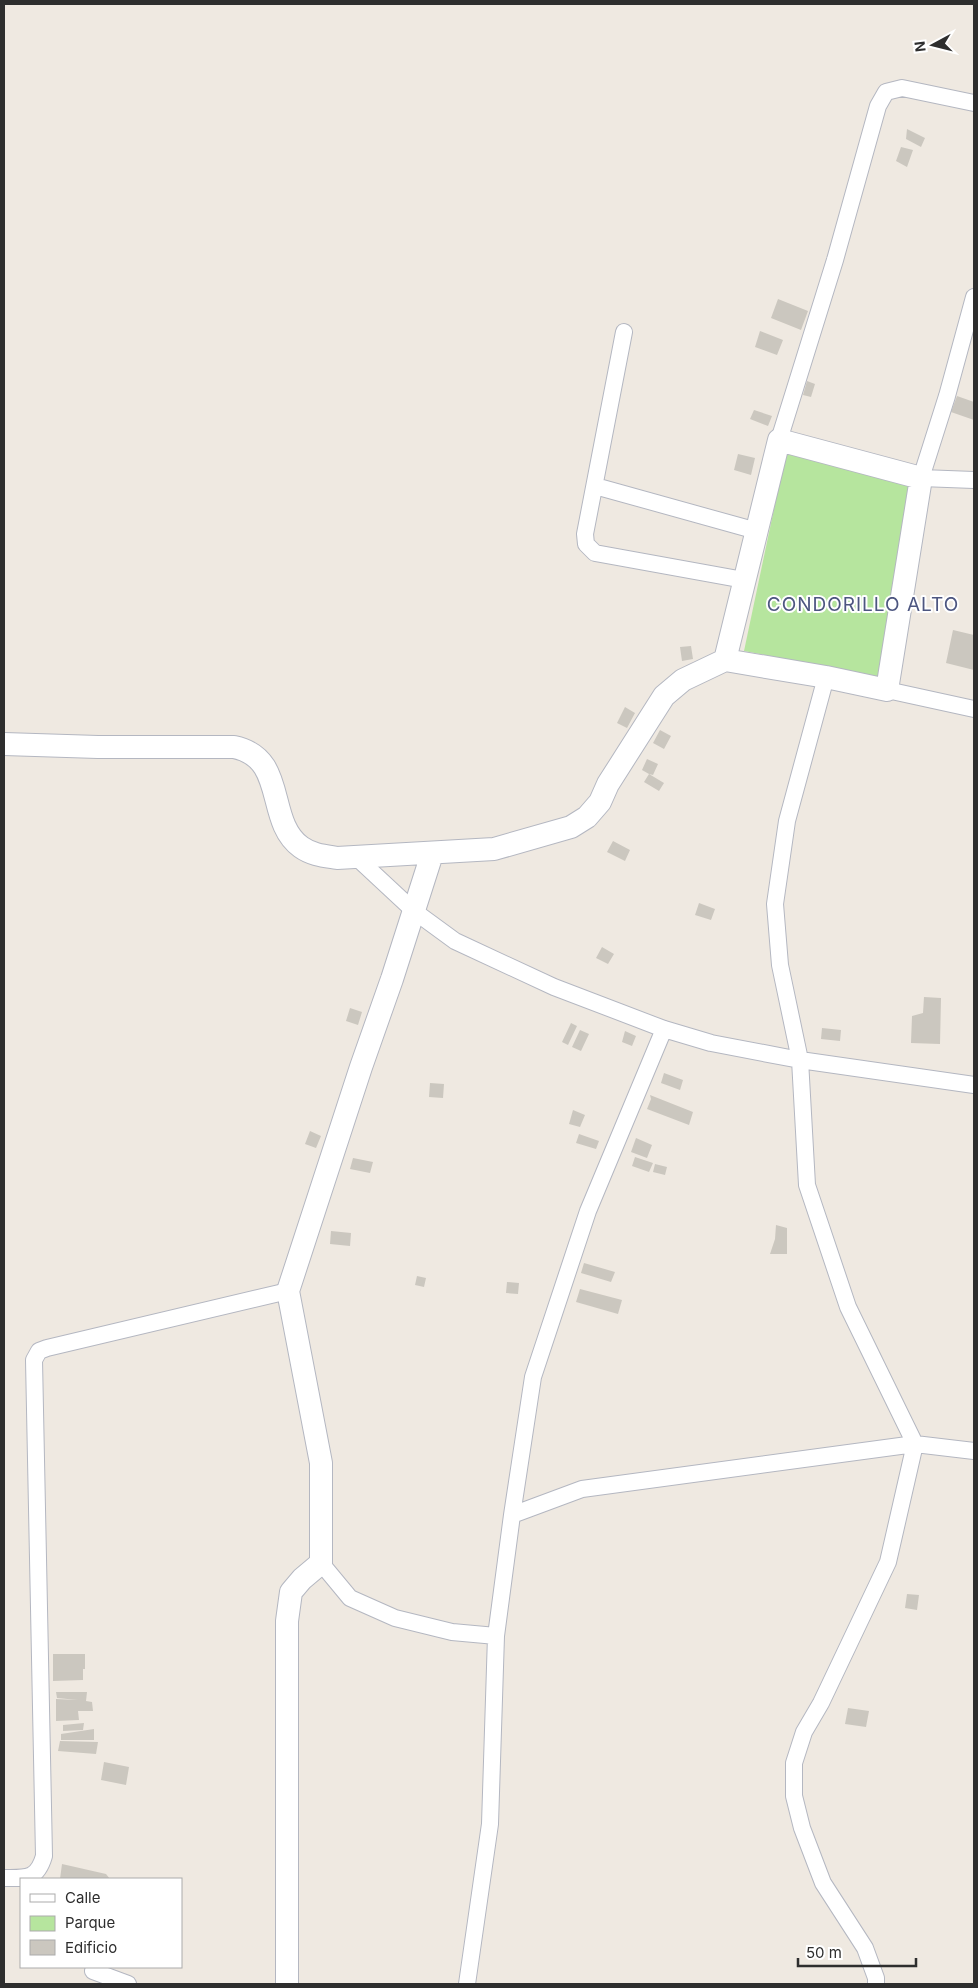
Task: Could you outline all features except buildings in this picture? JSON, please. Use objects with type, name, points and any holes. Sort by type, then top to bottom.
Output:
[{"type":"street","points":[[725,660],[779,440],[835,260],[878,106],[886,92],[902,88],[974,103]]},
{"type":"street","points":[[887,690],[922,478],[974,297]]},
{"type":"street","points":[[624,332],[585,534],[586,544],[595,553],[744,580]]},
{"type":"street","points":[[779,440],[922,478],[974,480]]},
{"type":"street","points":[[595,486],[757,531]]},
{"type":"street","points":[[4,744],[98,747],[234,747],[246,749],[256,755],[268,774],[287,833],[301,847],[318,856],[337,858],[494,849],[571,827],[587,817],[600,802],[608,784],[664,696],[683,680],[725,660],[826,677],[974,709]]},
{"type":"street","points":[[826,677],[787,821],[775,904],[780,966],[800,1060],[807,1185],[848,1307],[915,1444],[888,1562],[821,1703],[804,1732],[794,1763],[794,1796],[802,1828],[823,1883],[865,1948],[876,1978],[876,1984]]},
{"type":"street","points":[[432,854],[288,1291],[320,1463],[321,1563],[350,1598],[395,1618],[452,1632],[496,1636]]},
{"type":"street","points":[[356,857],[414,911],[455,941],[554,987],[664,1029],[712,1043],[800,1060],[974,1085]]},
{"type":"street","points":[[467,1984],[490,1824],[496,1636],[533,1377],[588,1211],[664,1029]]},
{"type":"street","points":[[4,1878],[28,1878],[41,1867],[44,1856],[34,1360],[39,1351],[46,1348],[288,1291]]},
{"type":"street","points":[[512,1515],[582,1489],[915,1444],[974,1451]]},
{"type":"street","points":[[286,1984],[287,1622],[291,1592],[302,1579],[321,1563]]},
{"type":"street","points":[[93,1971],[128,1984]]},
{"type":"green space","points":[[786,452],[912,485],[879,677],[744,651]]},
{"type":"district","name":"CONDORILLO ALTO","points":[[863,604]]}]
